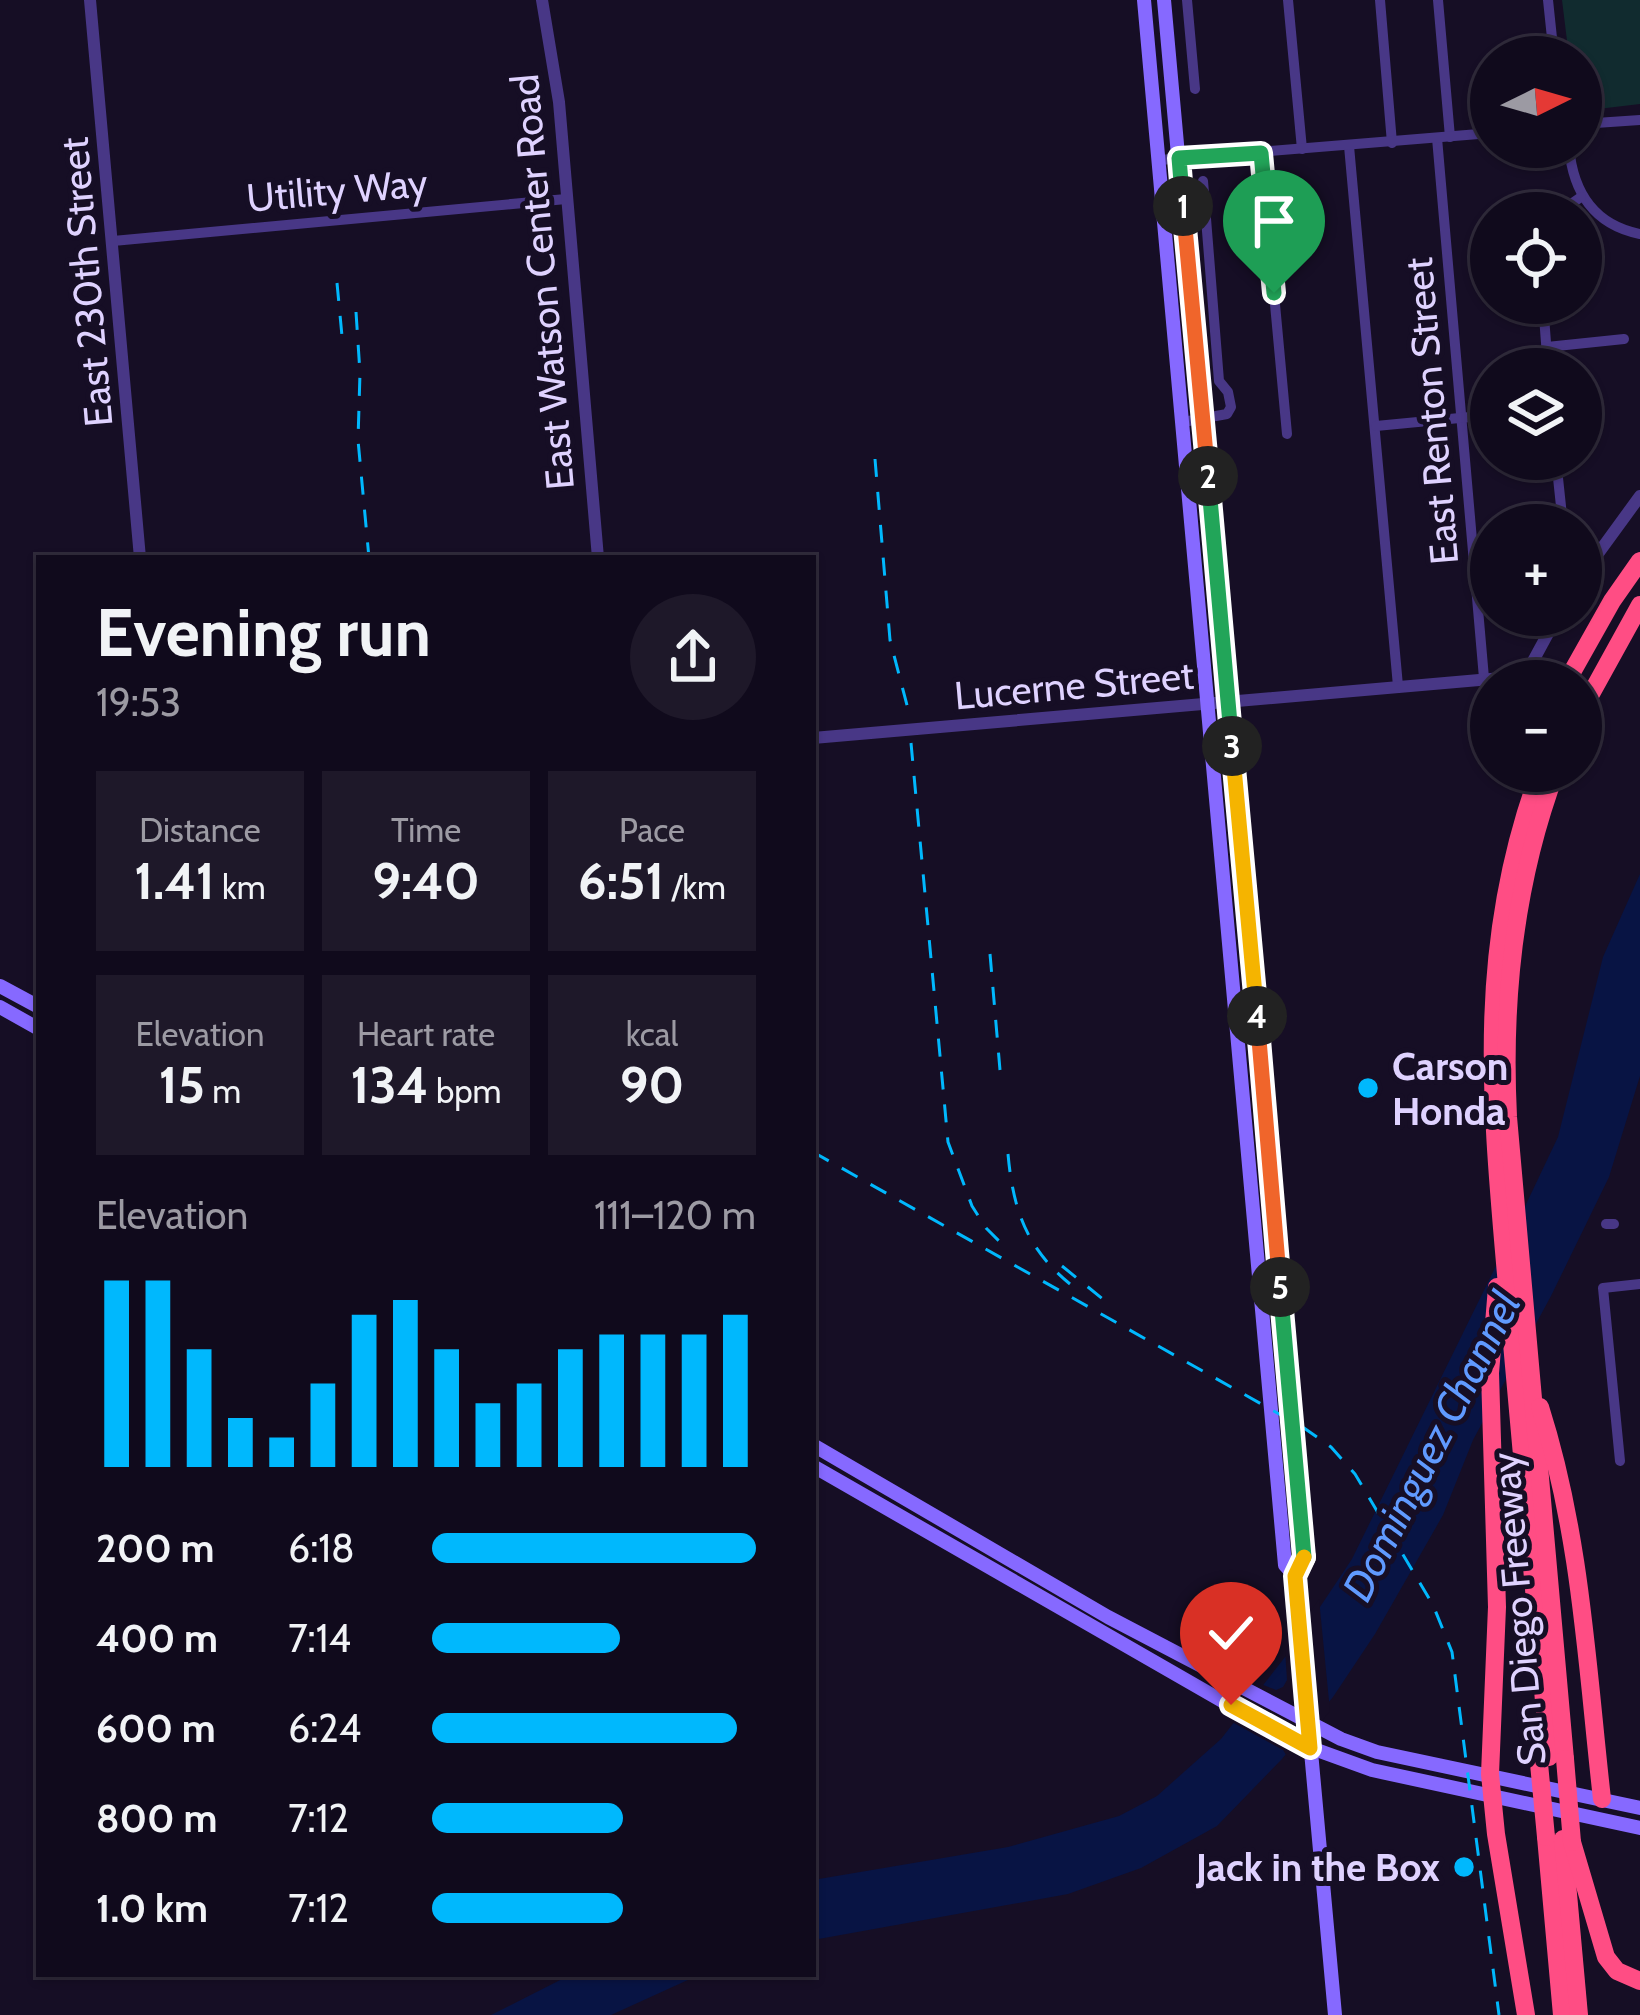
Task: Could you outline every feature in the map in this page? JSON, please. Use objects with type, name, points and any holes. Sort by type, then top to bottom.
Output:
[{"type":"highway","points":[[1579,660],[1640,561]]},
{"type":"highway","points":[[1591,660],[1640,578]]},
{"type":"highway","points":[[1598,660],[1640,588]]},
{"type":"highway","points":[[1602,674],[1640,605]]},
{"type":"highway","name":"San Diego Freeway","points":[[1523,792],[1501,866],[1483,979],[1480,1076],[1504,1218],[1552,1757],[1559,1839],[1562,2015]]},
{"type":"highway","points":[[1536,792],[1508,880],[1494,973],[1490,1093],[1520,1397],[1562,1474],[1602,1799]]},
{"type":"highway","name":"San Diego Freeway","points":[[1550,792],[1527,867],[1509,973],[1504,1218],[1497,1287],[1520,1397],[1559,1839],[1588,2015]]},
{"type":"highway","points":[[1497,1287],[1490,1372],[1497,1607],[1491,1784],[1526,2015]]},
{"type":"highway","points":[[1559,1839],[1606,1957],[1625,1976],[1640,1981]]},
{"type":"highway","points":[[1559,1839],[1575,2015]]},
{"type":"main road","points":[[1144,0],[1285,1565],[1295,1576],[1335,2015]]},
{"type":"main road","points":[[1164,0],[1305,1562],[1295,1576]]},
{"type":"main road","points":[[0,986],[36,1005]]},
{"type":"main road","points":[[0,1007],[36,1027]]},
{"type":"main road","points":[[816,1447],[1312,1752],[1422,1780],[1491,1784],[1640,1808]]},
{"type":"main road","points":[[816,1467],[922,1516],[1331,1734],[1377,1752],[1428,1762],[1640,1828]]},
{"type":"main road","points":[[1422,1780],[1428,1762]]},
{"type":"street","name":"East 230th Street","points":[[90,0],[140,555]]},
{"type":"street","name":"East Watson Center Road","points":[[542,0],[559,102],[598,555]]},
{"type":"street","points":[[1187,0],[1195,88]]},
{"type":"street","points":[[1288,0],[1302,149]]},
{"type":"street","points":[[1380,0],[1392,142]]},
{"type":"street","name":"East Renton Street","points":[[1438,0],[1462,418],[1482,660]]},
{"type":"street","points":[[1548,0],[1552,36]]},
{"type":"street","points":[[1602,123],[1640,120]]},
{"type":"street","points":[[1160,160],[1470,135]]},
{"type":"street","points":[[1349,146],[1398,686]]},
{"type":"street","points":[[1261,153],[1287,434]]},
{"type":"street","points":[[1183,422],[1227,414],[1231,407],[1219,381],[1203,182]]},
{"type":"street","name":"Utility Way","points":[[113,241],[566,200]]},
{"type":"street","points":[[1602,216],[1613,226],[1640,234]]},
{"type":"street","points":[[1545,324],[1547,347],[1624,339]]},
{"type":"street","points":[[1376,426],[1470,417]]},
{"type":"street","points":[[1602,548],[1640,496]]},
{"type":"street","name":"Lucerne Street","points":[[816,738],[1470,679]]},
{"type":"street","points":[[1620,1461],[1603,1288],[1640,1284]]},
{"type":"green space","points":[[1562,0],[1640,0],[1640,104],[1602,109],[1602,36],[1566,36]]},
{"type":"water","name":"Dominguez Channel","points":[[1640,874],[1640,1076],[1609,1177],[1473,1440],[1443,1515],[1333,1697],[1217,1826],[1141,1868],[1068,1894],[816,1939],[816,1879],[1008,1847],[1119,1816],[1157,1796],[1221,1739],[1296,1643],[1352,1559],[1519,1219],[1558,1137],[1603,957]]},
{"type":"water","points":[[566,1977],[694,1977],[611,2015],[491,2015]]},
{"type":"pier","points":[[1319,1599],[1330,1711],[1289,1760],[1283,1750],[1230,1721],[1261,1684],[1276,1690],[1283,1687],[1287,1680],[1285,1650]]},
{"type":"railway","points":[[337,283],[342,336]]},
{"type":"railway","points":[[356,312],[358,440],[369,555]]},
{"type":"railway","points":[[875,459],[890,640],[908,709]]},
{"type":"railway","points":[[911,743],[948,1142],[972,1206],[1008,1250]]},
{"type":"railway","points":[[990,954],[1000,1070]]},
{"type":"railway","points":[[816,1154],[1304,1428],[1331,1447],[1355,1474],[1433,1605],[1452,1652],[1499,2015]]},
{"type":"railway","points":[[1008,1154],[1024,1226],[1042,1256],[1070,1284]]},
{"type":"railway","points":[[1062,1266],[1104,1300]]},
{"type":"place","name":"Carson Honda","points":[[1368,1088]]},
{"type":"place","name":"Jack in the Box","points":[[1464,1867]]},
{"type":"route","points":[[1231,1705],[1310,1748],[1295,1576],[1305,1562],[1179,158],[1261,153],[1274,293]]}]
